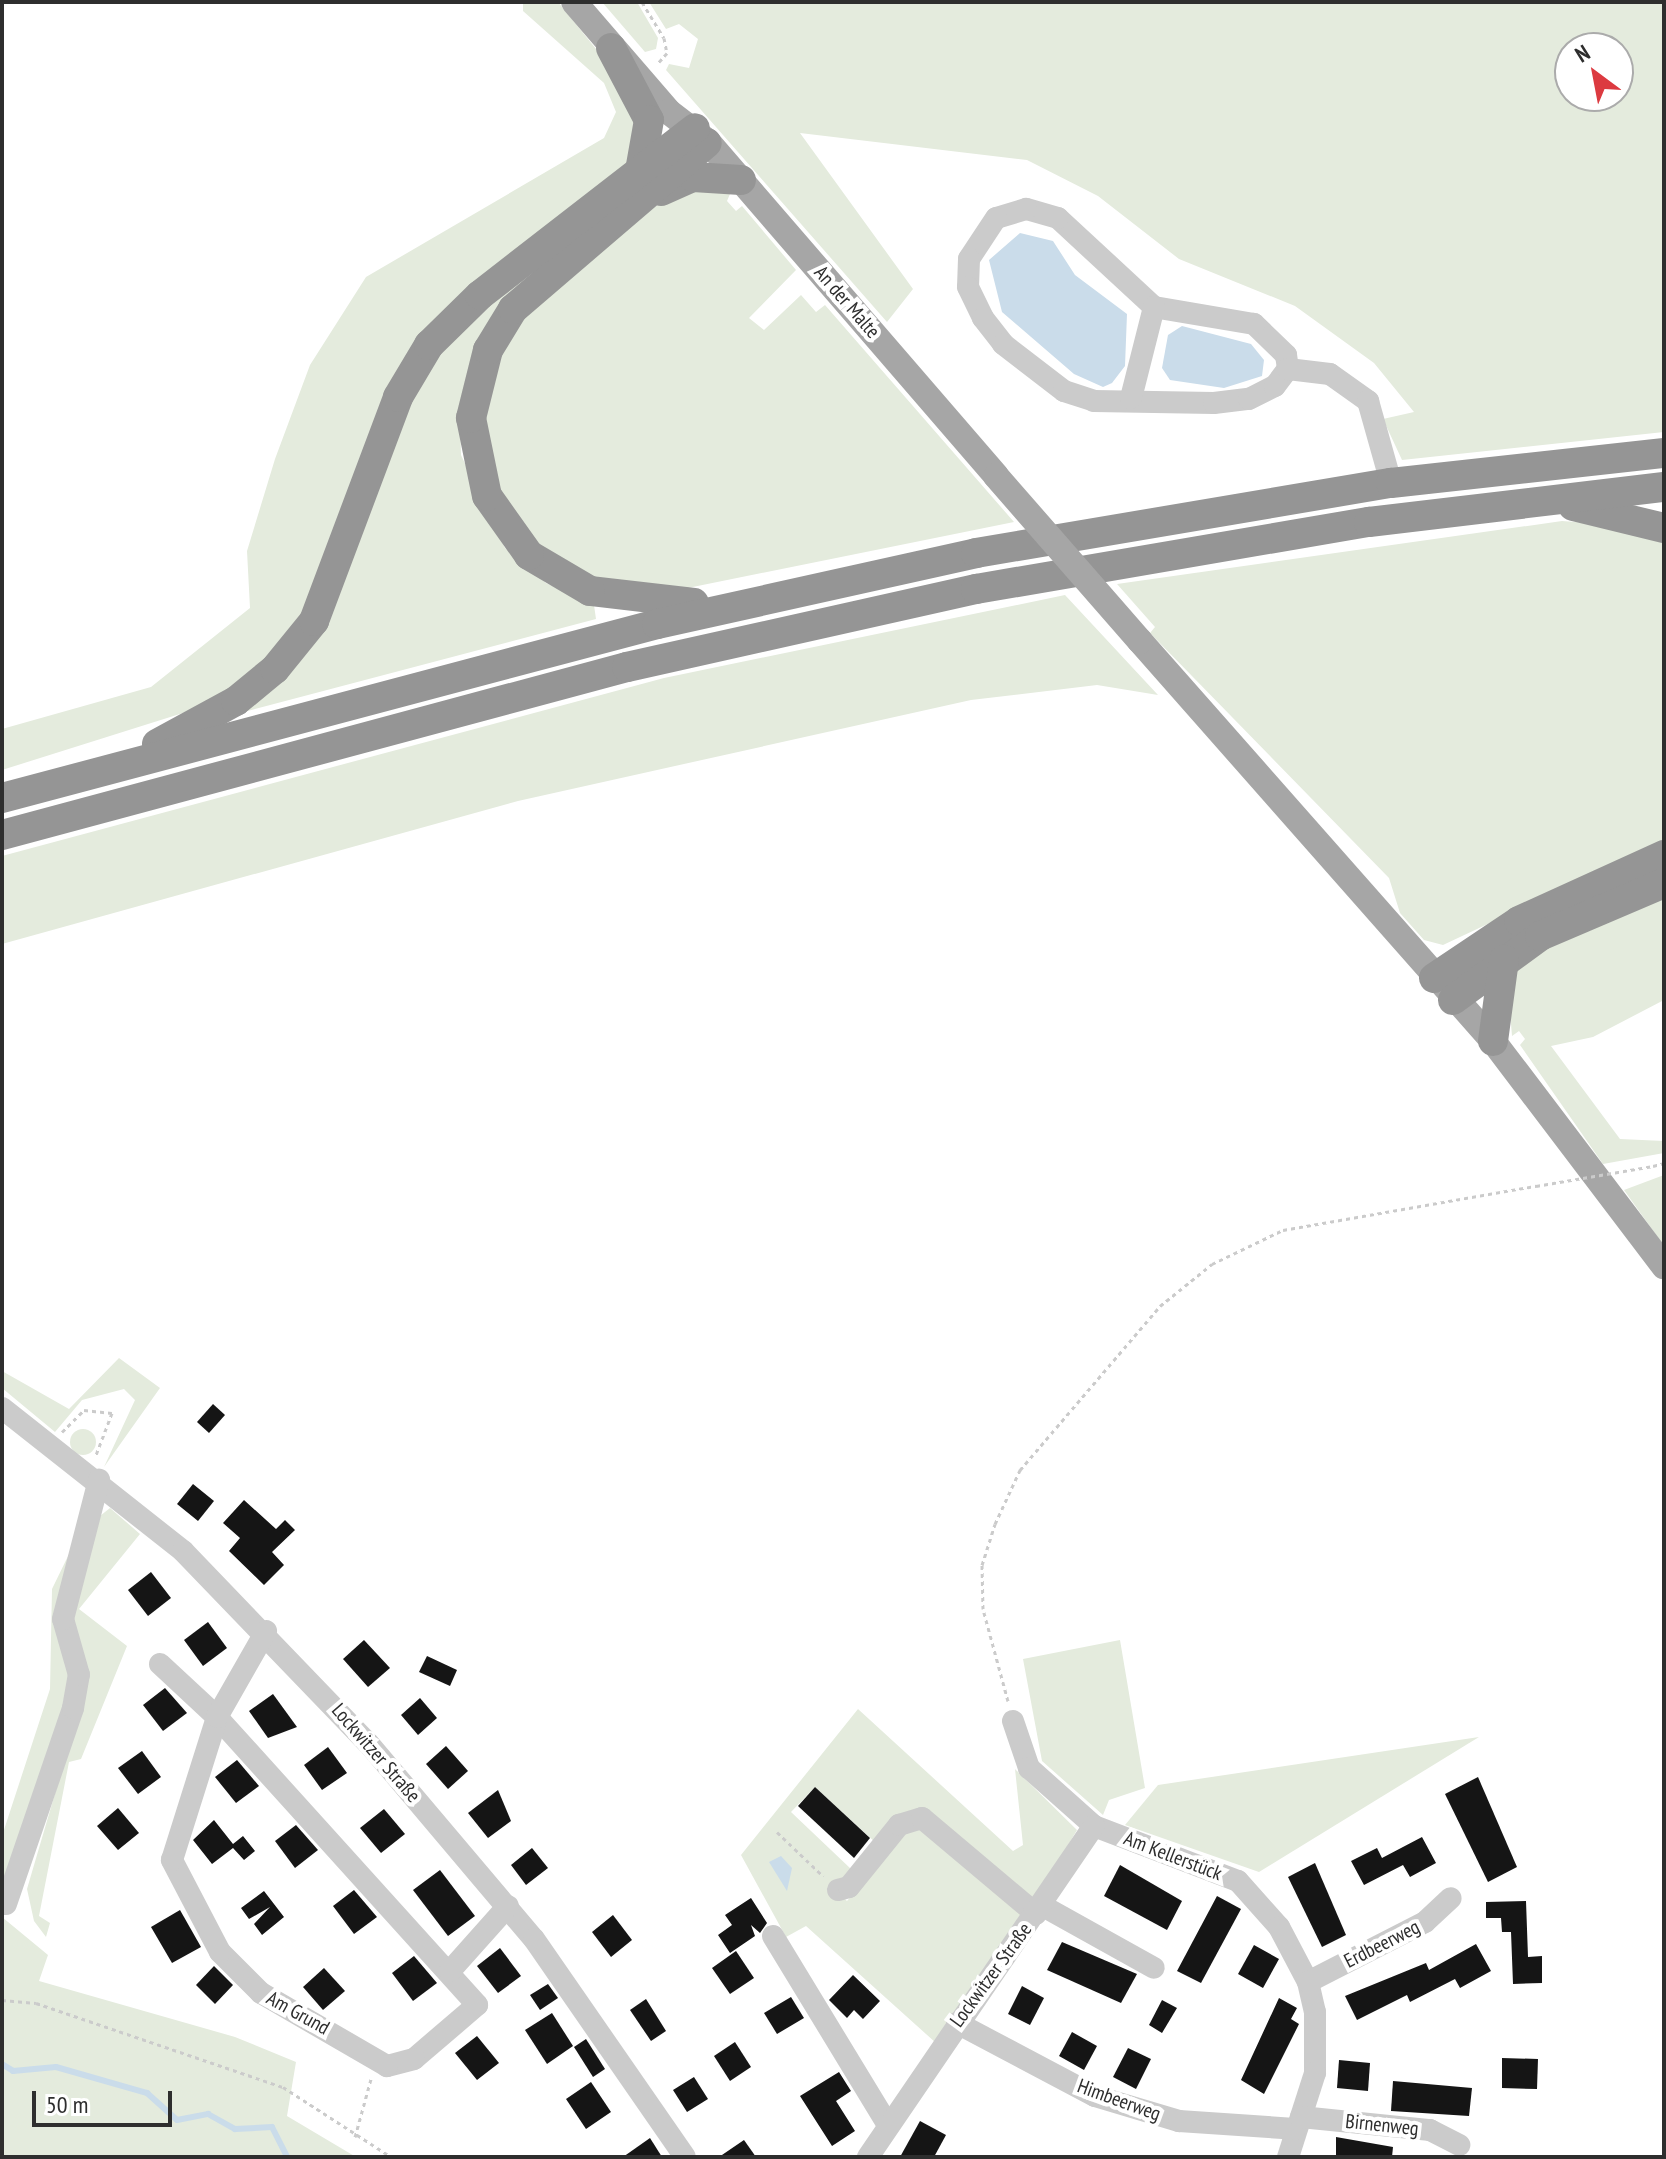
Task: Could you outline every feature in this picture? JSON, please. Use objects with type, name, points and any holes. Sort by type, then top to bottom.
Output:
[{"type":"highway","points":[[611,48],[649,120],[640,171]]},
{"type":"highway","points":[[112,768],[236,701],[275,669],[314,621],[398,397],[429,345],[480,295],[640,171],[702,135]]},
{"type":"highway","points":[[702,135],[638,204],[548,276],[499,331],[471,418],[476,457],[512,538],[571,584],[654,603],[744,604]]},
{"type":"highway","points":[[638,204],[693,177],[741,180]]},
{"type":"highway","points":[[2,798],[744,604],[976,553],[1391,483],[1664,453]]},
{"type":"highway","points":[[2,835],[781,630],[1137,559],[1540,500],[1664,487]]},
{"type":"highway","points":[[1540,500],[1664,528]]},
{"type":"highway","points":[[1444,989],[1519,921],[1664,855]]},
{"type":"highway","points":[[1444,989],[1504,960],[1540,936],[1664,883]]},
{"type":"highway","points":[[1493,1041],[1504,960]]},
{"type":"main road","name":"An der Malte","points":[[574,2],[669,112],[702,135]]},
{"type":"main road","name":"An der Malte","points":[[595,2],[683,101],[702,135],[996,476],[1444,989],[1493,1041],[1664,1266]]},
{"type":"street","points":[[1026,209],[1058,218],[1154,307],[1254,324],[1286,355],[1288,369],[1275,386],[1249,399],[1131,398],[1094,401],[1064,391],[1003,344],[968,287],[969,259],[979,234],[996,218],[1026,209]]},
{"type":"street","points":[[1131,398],[1154,307]]},
{"type":"street","points":[[1288,369],[1330,374],[1368,401],[1391,483]]},
{"type":"street","name":"Lockwitzer Straße","points":[[2,1408],[93,1476],[266,1631],[508,1906],[685,2157]]},
{"type":"street","points":[[6,1904],[73,1708],[79,1675],[63,1619],[93,1476]]},
{"type":"street","name":"Am Grund","points":[[266,1631],[217,1717],[172,1860],[220,1952],[261,1993],[382,2060]]},
{"type":"street","points":[[160,1664],[217,1717],[450,1971],[477,2005],[414,2059],[387,2066],[382,2060]]},
{"type":"street","points":[[1013,1721],[1029,1768],[1094,1826]]},
{"type":"street","points":[[838,1890],[849,1887],[899,1825],[922,1818],[1038,1910],[1154,1968]]},
{"type":"street","name":"Lockwitzer Straße","points":[[868,2157],[886,2122],[1038,1910],[1094,1826]]},
{"type":"street","name":"Am Kellerstück","points":[[1094,1826],[1238,1881],[1279,1927],[1308,1982],[1315,2073],[1288,2157]]},
{"type":"street","name":"Erdbeerweg","points":[[1308,1982],[1425,1922],[1451,1898]]},
{"type":"street","points":[[450,1971],[508,1906]]},
{"type":"street","points":[[773,1936],[886,2122]]},
{"type":"street","name":"Himbeerweg","points":[[957,2023],[1095,2096],[1179,2121],[1298,2123]]},
{"type":"street","name":"Birnenweg","points":[[1298,2123],[1430,2130],[1459,2145]]},
{"type":"path","points":[[642,2],[667,53],[653,69]]},
{"type":"path","points":[[1013,1721],[983,1609],[982,1565],[995,1524],[1020,1470],[1160,1306],[1212,1264],[1283,1230],[1664,1163]]},
{"type":"path","points":[[53,1445],[84,1410],[112,1413],[109,1436],[93,1476]]},
{"type":"path","points":[[777,1832],[838,1890]]},
{"type":"path","points":[[2,2000],[36,2003],[283,2087],[355,2137],[391,2157]]},
{"type":"path","points":[[355,2137],[382,2060]]},
{"type":"shaded area","points":[[523,2],[558,2],[626,86],[638,109],[631,164],[442,320],[307,615],[270,662],[202,707],[2,770],[2,729],[151,687],[250,608],[247,551],[275,459],[310,365],[366,277],[604,138],[616,112],[604,83],[523,11]]},
{"type":"shaded area","points":[[602,2],[637,2],[658,38],[656,49],[645,52]]},
{"type":"shaded area","points":[[649,2],[1664,2],[1664,432],[1402,460],[1383,419],[1414,412],[1374,363],[1295,306],[1179,259],[1098,196],[1027,160],[800,133],[913,289],[887,322],[666,70],[669,64],[689,68],[698,39],[679,24],[666,29]]},
{"type":"shaded area","points":[[689,187],[730,194],[727,201],[736,211],[742,206],[796,270],[749,318],[764,330],[801,295],[816,312],[825,305],[1014,522],[673,591],[626,589],[557,562],[507,512],[485,454],[487,384],[521,314],[642,214]]},
{"type":"shaded area","points":[[540,259],[477,345],[460,418],[461,455],[505,548],[546,583],[594,605],[596,619],[244,712],[262,692],[422,370]]},
{"type":"shaded area","points":[[1562,521],[1603,524],[1664,542],[1664,841],[1443,945],[1424,940],[1400,913],[1389,878],[1150,633],[1155,627],[1117,584]]},
{"type":"shaded area","points":[[1065,595],[1158,695],[1097,685],[971,700],[518,801],[2,944],[2,856],[664,678]]},
{"type":"shaded area","points":[[1664,892],[1664,1000],[1593,1037],[1551,1046],[1620,1139],[1664,1141],[1664,1153],[1603,1164],[1520,1045],[1525,1039],[1519,1031],[1512,1036],[1507,976],[1523,956]]},
{"type":"shaded area","points":[[1664,1175],[1664,1246],[1624,1190]]},
{"type":"shaded area","points":[[119,1358],[160,1388],[104,1467],[135,1400],[124,1389],[82,1400],[55,1432],[2,1388],[2,1371],[69,1409]]},
{"type":"shaded area","points":[[83,1429],[92,1433],[96,1442],[92,1451],[83,1455],[74,1451],[70,1442],[74,1433]]},
{"type":"shaded area","points":[[110,1508],[140,1534],[79,1609],[127,1646],[81,1759],[69,1762],[39,1916],[50,1923],[46,1937],[34,1921],[27,1889],[86,1688],[69,1621],[100,1516]]},
{"type":"shaded area","points":[[70,1552],[61,1592],[75,1680],[2,1883],[2,1836],[50,1689],[52,1589]]},
{"type":"shaded area","points":[[1120,1640],[1145,1788],[1109,1800],[1103,1815],[1042,1761],[1023,1659]]},
{"type":"shaded area","points":[[858,1709],[1013,1851],[1023,1845],[1015,1769],[1077,1830],[1032,1905],[915,1810],[877,1844],[815,1787],[791,1812],[851,1869],[835,1889],[847,1901],[912,1824],[924,1822],[1018,1903],[1021,1920],[936,2043],[806,1926],[786,1937],[741,1855]]},
{"type":"shaded area","points":[[1479,1737],[1259,1872],[1125,1825],[1158,1785]]},
{"type":"shaded area","points":[[2,1917],[48,1955],[39,1981],[235,2037],[296,2062],[287,2116],[356,2157],[2,2157]]},
{"type":"water","points":[[1020,233],[1053,241],[1075,275],[1127,314],[1125,366],[1112,383],[1103,387],[1074,374],[1002,312],[989,260]]},
{"type":"water","points":[[1182,326],[1251,344],[1264,360],[1262,376],[1224,388],[1170,380],[1162,368],[1168,335]]},
{"type":"water","points":[[781,1856],[792,1868],[787,1891],[769,1862]]},
{"type":"building","points":[[213,1404],[225,1415],[209,1433],[197,1422]]},
{"type":"building","points":[[193,1484],[214,1501],[198,1521],[177,1504]]},
{"type":"building","points":[[244,1500],[276,1529],[285,1520],[295,1530],[272,1552],[284,1565],[264,1585],[229,1551],[240,1538],[223,1523]]},
{"type":"building","points":[[151,1572],[171,1598],[148,1616],[128,1590]]},
{"type":"building","points":[[208,1622],[227,1648],[203,1666],[184,1640]]},
{"type":"building","points":[[364,1640],[390,1668],[368,1687],[343,1659]]},
{"type":"building","points":[[427,1656],[457,1670],[450,1686],[419,1672]]},
{"type":"building","points":[[165,1688],[187,1713],[163,1731],[143,1705]]},
{"type":"building","points":[[273,1694],[297,1727],[268,1738],[249,1711]]},
{"type":"building","points":[[420,1698],[437,1718],[418,1735],[401,1715]]},
{"type":"building","points":[[446,1746],[468,1771],[448,1789],[426,1764]]},
{"type":"building","points":[[328,1747],[347,1773],[322,1790],[304,1765]]},
{"type":"building","points":[[142,1751],[161,1777],[138,1794],[118,1768]]},
{"type":"building","points":[[237,1760],[259,1786],[236,1803],[215,1777]]},
{"type":"building","points":[[1478,1777],[1517,1867],[1488,1882],[1445,1794]]},
{"type":"building","points":[[815,1787],[870,1838],[854,1858],[798,1806]]},
{"type":"building","points":[[498,1790],[511,1821],[488,1838],[468,1813]]},
{"type":"building","points":[[118,1808],[139,1833],[118,1850],[97,1826]]},
{"type":"building","points":[[384,1809],[405,1834],[381,1853],[360,1828]]},
{"type":"building","points":[[214,1820],[233,1844],[243,1836],[255,1851],[244,1860],[233,1848],[212,1864],[193,1840]]},
{"type":"building","points":[[296,1825],[318,1850],[295,1868],[275,1841]]},
{"type":"building","points":[[1422,1837],[1436,1863],[1410,1877],[1403,1865],[1364,1885],[1351,1861],[1377,1848],[1382,1858]]},
{"type":"building","points":[[532,1848],[548,1868],[526,1885],[511,1865]]},
{"type":"building","points":[[1315,1863],[1346,1935],[1322,1947],[1288,1877]]},
{"type":"building","points":[[1120,1865],[1182,1901],[1167,1930],[1104,1896]]},
{"type":"building","points":[[440,1870],[475,1916],[448,1936],[413,1890]]},
{"type":"building","points":[[354,1890],[377,1917],[354,1934],[333,1906]]},
{"type":"building","points":[[264,1891],[284,1917],[262,1935],[254,1924],[270,1907],[249,1919],[241,1908]]},
{"type":"building","points":[[1217,1896],[1241,1909],[1201,1983],[1177,1971]]},
{"type":"building","points":[[751,1898],[767,1923],[760,1933],[751,1925],[755,1936],[730,1953],[718,1935],[732,1925],[725,1915]]},
{"type":"building","points":[[1526,1901],[1528,1957],[1542,1956],[1542,1983],[1513,1984],[1511,1932],[1502,1932],[1501,1918],[1486,1918],[1486,1902]]},
{"type":"building","points":[[180,1910],[201,1947],[172,1963],[151,1927]]},
{"type":"building","points":[[613,1915],[632,1940],[611,1957],[592,1932]]},
{"type":"building","points":[[1062,1942],[1137,1974],[1121,2003],[1047,1970]]},
{"type":"building","points":[[1476,1944],[1491,1971],[1460,1988],[1455,1979],[1410,2002],[1407,1995],[1357,2020],[1345,1996],[1426,1963],[1429,1970]]},
{"type":"building","points":[[1254,1945],[1279,1959],[1263,1988],[1238,1974]]},
{"type":"building","points":[[500,1948],[521,1976],[498,1993],[477,1966]]},
{"type":"building","points":[[736,1951],[754,1978],[730,1994],[712,1968]]},
{"type":"building","points":[[414,1956],[437,1983],[413,2001],[392,1973]]},
{"type":"building","points":[[214,1966],[233,1985],[215,2004],[196,1985]]},
{"type":"building","points":[[324,1968],[345,1991],[323,2010],[303,1987]]},
{"type":"building","points":[[853,1975],[880,2001],[863,2019],[854,2010],[847,2018],[829,2000]]},
{"type":"building","points":[[548,1984],[558,1998],[540,2010],[530,1995]]},
{"type":"building","points":[[1022,1986],[1044,1998],[1030,2025],[1008,2014]]},
{"type":"building","points":[[791,1997],[804,2018],[777,2034],[764,2013]]},
{"type":"building","points":[[1279,1998],[1297,2008],[1291,2019],[1299,2024],[1264,2094],[1241,2080]]},
{"type":"building","points":[[646,1999],[666,2031],[651,2041],[630,2010]]},
{"type":"building","points":[[1162,2000],[1177,2008],[1162,2033],[1149,2025]]},
{"type":"building","points":[[552,2013],[573,2046],[547,2064],[525,2030]]},
{"type":"building","points":[[1072,2032],[1097,2046],[1084,2070],[1059,2056]]},
{"type":"building","points":[[477,2036],[499,2063],[477,2080],[455,2053]]},
{"type":"building","points":[[586,2039],[605,2069],[593,2077],[574,2047]]},
{"type":"building","points":[[735,2042],[751,2067],[730,2081],[714,2056]]},
{"type":"building","points":[[1128,2048],[1151,2059],[1136,2089],[1113,2077]]},
{"type":"building","points":[[1502,2058],[1538,2059],[1537,2089],[1502,2088]]},
{"type":"building","points":[[1339,2060],[1370,2063],[1368,2091],[1337,2088]]},
{"type":"building","points":[[839,2072],[851,2091],[836,2101],[855,2131],[832,2146],[800,2096]]},
{"type":"building","points":[[694,2077],[708,2099],[687,2112],[673,2090]]},
{"type":"building","points":[[1393,2081],[1472,2088],[1469,2116],[1391,2111]]},
{"type":"building","points":[[591,2082],[611,2112],[586,2129],[566,2099]]},
{"type":"building","points":[[920,2121],[946,2135],[934,2157],[900,2157]]},
{"type":"building","points":[[1336,2137],[1393,2147],[1392,2157],[1336,2157]]},
{"type":"building","points":[[650,2138],[662,2157],[623,2157]]},
{"type":"building","points":[[744,2140],[756,2157],[719,2157]]},
{"type":"waterway","points":[[2,2064],[13,2071],[56,2067],[147,2093],[177,2120],[208,2114],[235,2129],[272,2127],[287,2157]]}]
